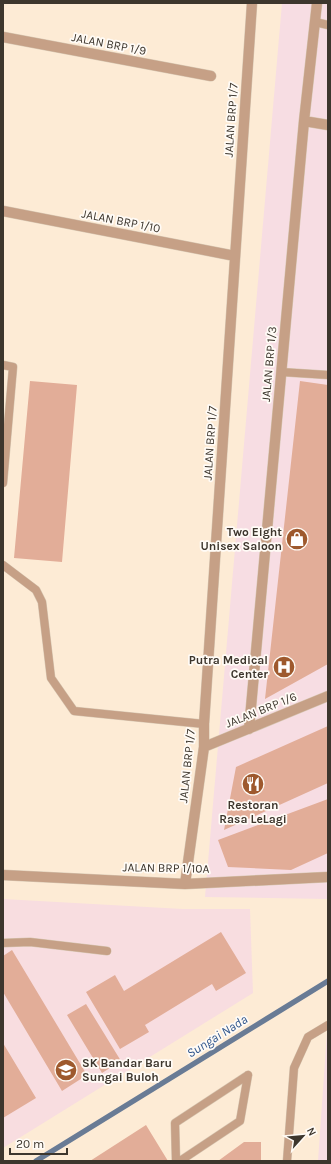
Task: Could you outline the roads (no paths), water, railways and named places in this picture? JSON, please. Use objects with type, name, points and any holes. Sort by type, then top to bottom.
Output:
[{"type":"street","name":"JALAN BRP 1/7","points":[[185,884],[204,747],[204,724],[252,3]]},
{"type":"street","name":"JALAN BRP 1/3","points":[[249,728],[304,121],[317,3]]},
{"type":"street","name":"JALAN BRP 1/9","points":[[3,37],[211,76]]},
{"type":"street","points":[[304,121],[328,125]]},
{"type":"street","name":"JALAN BRP 1/10","points":[[3,211],[235,256]]},
{"type":"street","name":"JALAN BRP 1/6","points":[[204,747],[328,696]]},
{"type":"street","name":"JALAN BRP 1/10A","points":[[3,875],[185,884],[328,877]]},
{"type":"lane","points":[[315,22],[328,25]]},
{"type":"lane","points":[[3,365],[13,367],[3,483]]},
{"type":"lane","points":[[281,372],[328,375]]},
{"type":"lane","points":[[3,565],[36,590],[42,602],[50,678],[74,711],[204,724]]},
{"type":"lane","points":[[3,942],[30,942],[107,951]]},
{"type":"lane","points":[[287,1161],[294,1068],[308,1037],[328,1025]]},
{"type":"lane","points":[[176,1161],[175,1123],[248,1075],[240,1121],[180,1161]]},
{"type":"waterway","name":"Sungai Nada","points":[[36,1161],[328,981]]},
{"type":"place","name":"Two Eight Unisex Saloon","points":[[297,539]]},
{"type":"place","name":"Putra Medical Center","points":[[284,667]]},
{"type":"place","name":"Restoran Rasa LeLagi","points":[[253,784]]},
{"type":"place","name":"SK Bandar Baru Sungai Buloh","points":[[66,1070]]}]
